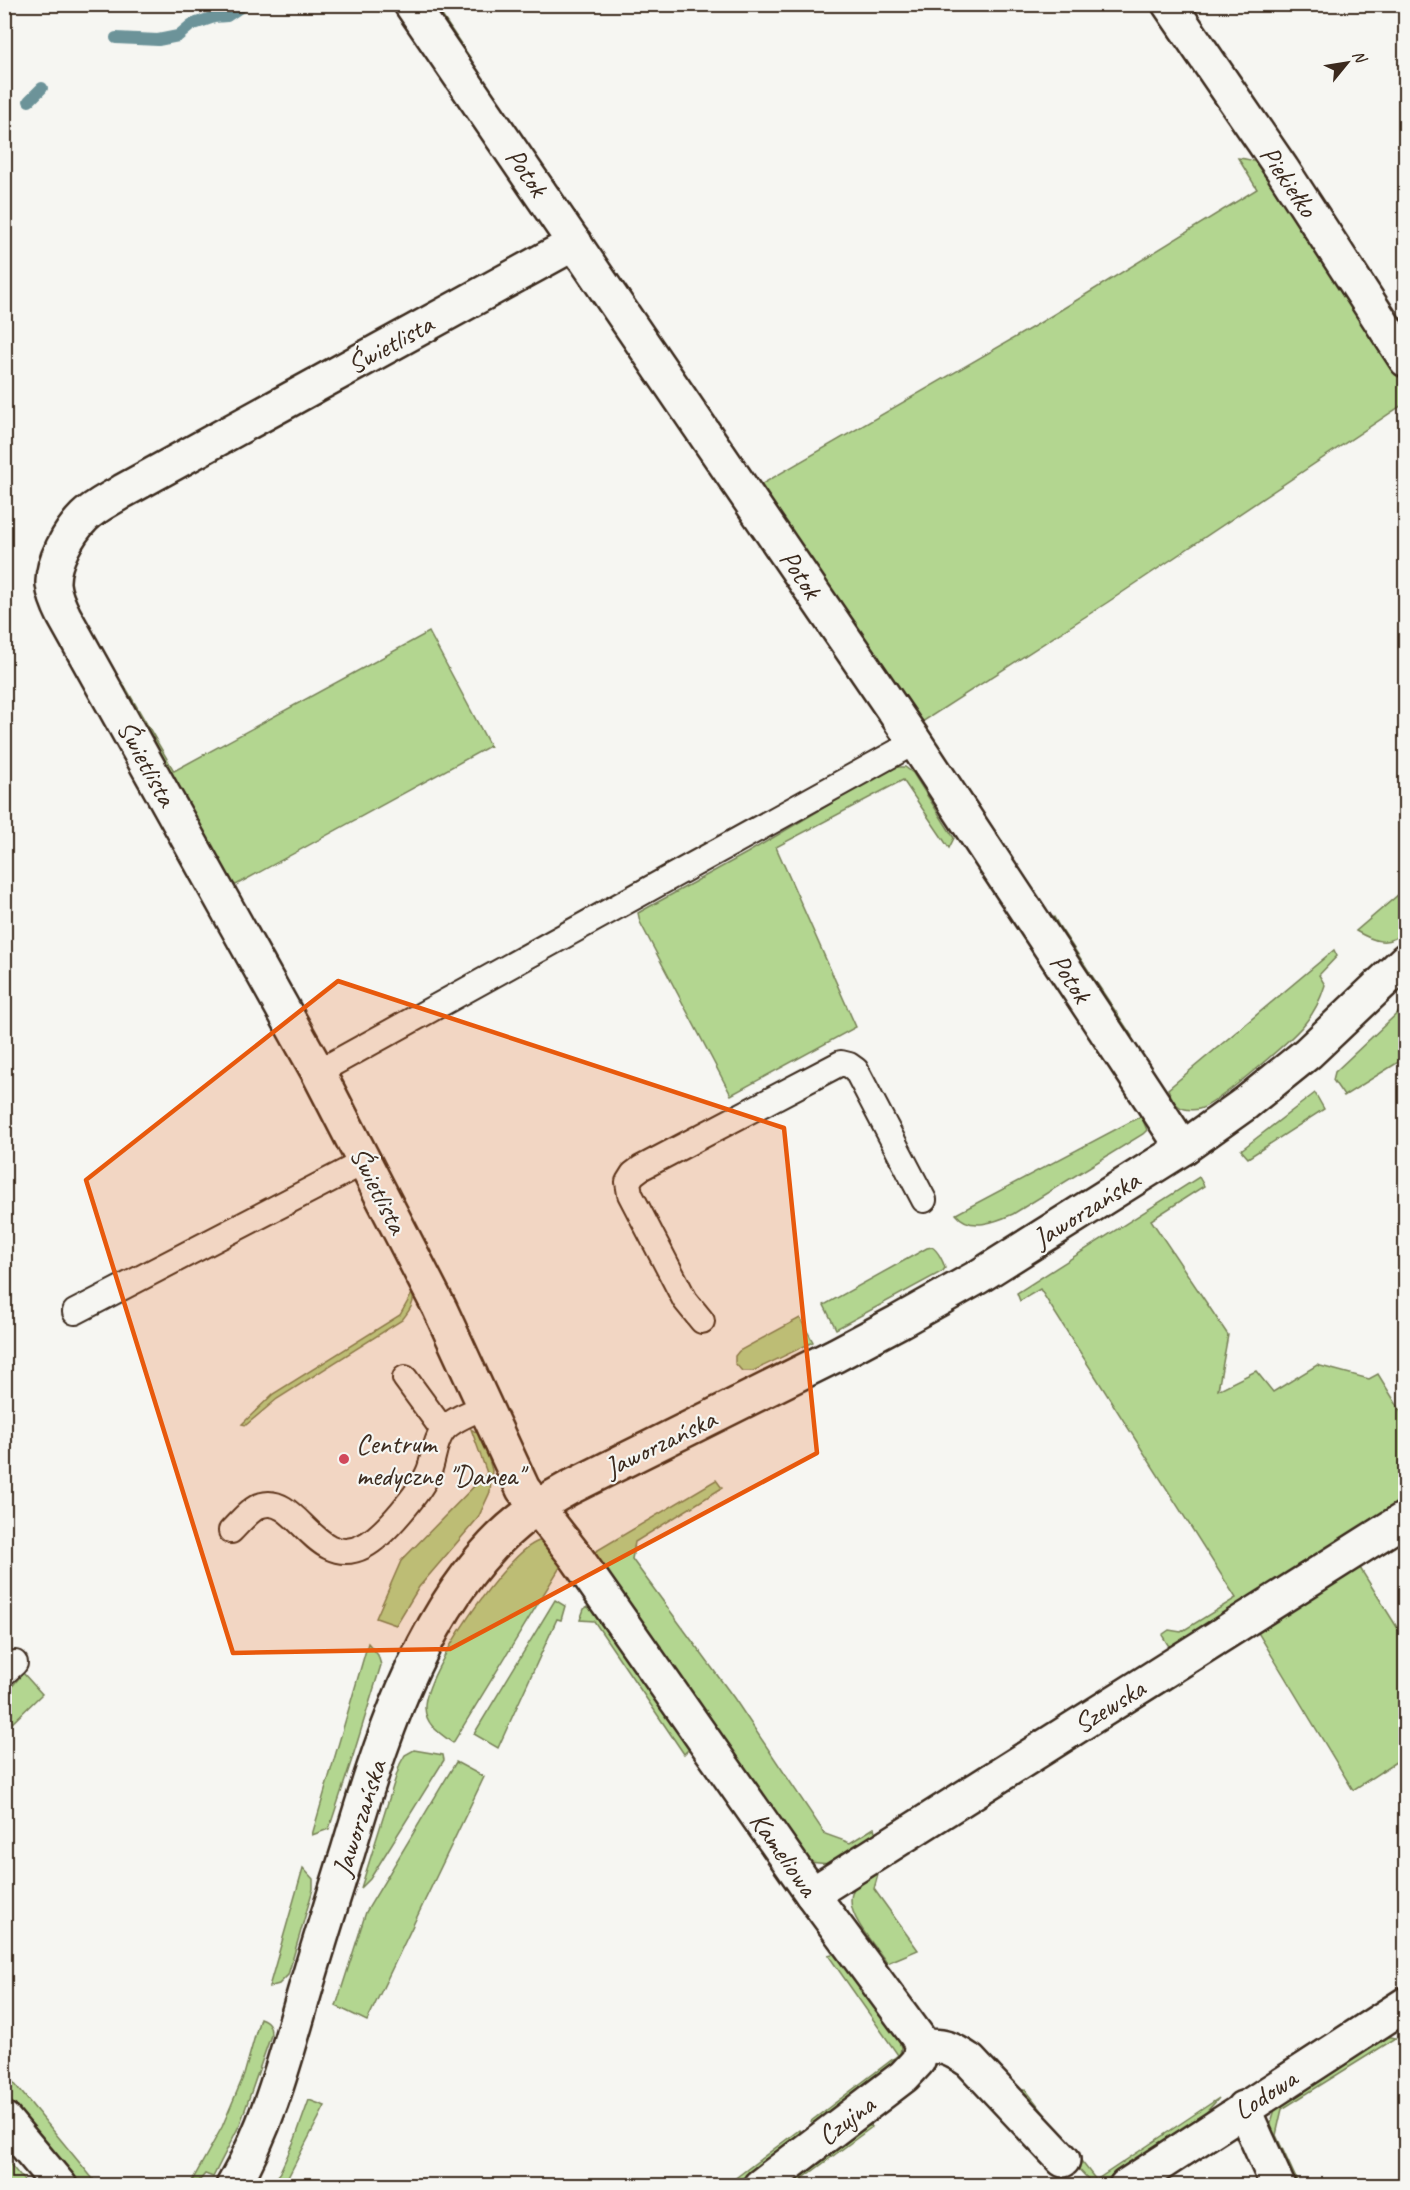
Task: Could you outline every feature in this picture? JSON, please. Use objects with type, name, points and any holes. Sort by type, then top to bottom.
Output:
[{"type":"street","name":"Potok","points":[[411,4],[915,742],[1183,1148]]},
{"type":"street","name":"Piekiełko","points":[[1169,4],[1282,169],[1406,360]]},
{"type":"street","name":"Świetlista","points":[[536,1508],[523,1489],[440,1309],[318,1072],[64,616],[53,583],[58,559],[65,542],[86,515],[123,490],[575,243]]},
{"type":"street","name":"Jaworzańska","points":[[233,2186],[255,2143],[272,2101],[364,1799],[404,1691],[418,1657],[439,1619],[493,1545],[536,1508],[579,1482],[827,1360],[898,1322],[978,1277],[1183,1148],[1246,1103],[1308,1053],[1406,960]]},
{"type":"street","name":"Kameliowa","points":[[536,1508],[576,1557],[812,1894],[917,2036],[921,2047]]},
{"type":"street","name":"Szewska","points":[[812,1894],[1406,1518]]},
{"type":"street","name":"Lodowa","points":[[1126,2186],[1406,2004]]},
{"type":"street","points":[[921,2047],[937,2045],[955,2050],[970,2061],[1063,2160]]},
{"type":"street","name":"Czujna","points":[[760,2186],[904,2076],[918,2061],[921,2047]]},
{"type":"street","points":[[1243,2108],[1278,2186]]},
{"type":"street","points":[[4,2119],[60,2186]]},
{"type":"lane","points":[[318,1072],[915,742]]},
{"type":"lane","points":[[702,1321],[685,1300],[630,1194],[628,1182],[641,1168],[841,1063],[856,1070],[924,1200]]},
{"type":"lane","points":[[75,1312],[364,1162]]},
{"type":"lane","points":[[405,1378],[443,1430]]},
{"type":"lane","points":[[231,1531],[256,1508],[264,1504],[278,1505],[294,1516],[322,1544],[347,1550],[364,1546],[406,1507],[420,1488],[430,1470],[435,1447],[443,1430],[465,1415],[485,1407]]},
{"type":"highlighted area","points":[[338,981],[784,1128],[817,1453],[450,1649],[233,1653],[86,1180]]},
{"type":"green space","points":[[426,5],[435,5],[471,59],[463,60]]},
{"type":"green space","points":[[1238,158],[1260,164],[1277,180],[1405,379],[1405,403],[1108,602],[919,724],[778,512],[755,488],[1038,324],[1257,189]]},
{"type":"green space","points":[[429,632],[490,746],[236,885],[232,883],[128,706],[123,683],[174,771]]},
{"type":"green space","points":[[905,767],[913,773],[954,838],[949,848],[903,780],[776,847],[856,1027],[731,1095],[640,922],[638,913],[747,853],[886,771]]},
{"type":"green space","points":[[1405,889],[1405,931],[1393,939],[1381,941],[1356,931]]},
{"type":"green space","points":[[1054,917],[1132,1036],[1129,1037],[1051,923]]},
{"type":"green space","points":[[1334,950],[1337,956],[1319,975],[1325,985],[1320,1000],[1299,1030],[1254,1070],[1208,1105],[1190,1110],[1176,1104],[1168,1089]]},
{"type":"green space","points":[[1405,1006],[1405,1058],[1344,1096],[1333,1080],[1335,1072]]},
{"type":"green space","points":[[1315,1093],[1324,1109],[1248,1158],[1241,1150]]},
{"type":"green space","points":[[1141,1116],[1147,1130],[1143,1134],[1013,1214],[991,1222],[975,1224],[968,1223],[956,1214]]},
{"type":"green space","points":[[1199,1177],[1204,1186],[1151,1220],[1228,1335],[1218,1390],[1256,1371],[1273,1392],[1317,1365],[1369,1379],[1378,1374],[1405,1418],[1405,1504],[1175,1649],[1168,1645],[1162,1635],[1169,1630],[1181,1632],[1236,1598],[1040,1289],[1020,1301],[1017,1293]]},
{"type":"green space","points":[[932,1247],[943,1262],[945,1268],[943,1271],[836,1329],[824,1305]]},
{"type":"green space","points":[[413,1292],[412,1304],[402,1320],[277,1399],[246,1425],[242,1424],[273,1394],[400,1315]]},
{"type":"green space","points":[[800,1318],[813,1342],[753,1371],[742,1371],[735,1363],[735,1356],[739,1351]]},
{"type":"green space","points":[[471,1429],[480,1435],[492,1470],[490,1492],[478,1518],[419,1587],[396,1625],[376,1618],[401,1561],[487,1473]]},
{"type":"green space","points":[[716,1480],[722,1488],[635,1542],[632,1559],[734,1698],[825,1834],[850,1843],[874,1828],[877,1837],[829,1864],[809,1862],[593,1553]]},
{"type":"green space","points":[[1405,1528],[1405,1540],[1360,1568],[1405,1640],[1405,1756],[1353,1790],[1254,1626]]},
{"type":"green space","points":[[539,1541],[550,1545],[562,1564],[453,1743],[434,1728],[426,1714],[428,1692],[437,1669],[469,1616],[488,1590],[507,1567],[525,1550]]},
{"type":"green space","points":[[555,1600],[565,1606],[561,1620],[557,1619],[498,1748],[474,1734]]},
{"type":"green space","points":[[587,1607],[595,1609],[690,1748],[684,1754],[594,1621],[580,1620]]},
{"type":"green space","points":[[368,1643],[378,1655],[381,1665],[329,1829],[312,1835]]},
{"type":"green space","points":[[23,1673],[42,1694],[5,1730],[5,1695]]},
{"type":"green space","points":[[1175,1675],[1181,1682],[1050,1764],[1047,1755]]},
{"type":"green space","points":[[414,1750],[443,1755],[444,1760],[370,1879],[361,1888],[400,1764],[405,1755]]},
{"type":"green space","points":[[456,1762],[484,1777],[367,2021],[336,2006],[366,1912]]},
{"type":"green space","points":[[1008,1791],[879,1871],[874,1889],[918,1950],[887,1963],[859,1924],[852,1908],[852,1894],[860,1877],[992,1793]]},
{"type":"green space","points":[[303,1868],[313,1879],[313,1889],[288,1975],[279,1984],[269,1987]]},
{"type":"green space","points":[[836,1953],[899,2038],[901,2048],[899,2060],[817,2128],[811,2121],[898,2055],[828,1955]]},
{"type":"green space","points":[[260,2018],[269,2024],[271,2035],[240,2124],[213,2177],[205,2174],[199,2181],[192,2181],[222,2127],[244,2075]]},
{"type":"green space","points":[[1377,2034],[1396,2038],[1282,2109],[1276,2135],[1299,2185],[1289,2185],[1270,2139],[1275,2109],[1288,2094]]},
{"type":"green space","points":[[4,2071],[98,2185],[77,2185],[75,2183],[5,2094]]},
{"type":"green space","points":[[1025,2089],[1096,2180],[1219,2098],[1202,2117],[1101,2183],[1094,2183],[1012,2098]]},
{"type":"green space","points":[[309,2100],[325,2106],[284,2185],[274,2185],[295,2139]]},
{"type":"green space","points":[[864,2123],[872,2127],[794,2185],[778,2186]]},
{"type":"green space","points":[[799,2130],[804,2138],[741,2185],[725,2186]]},
{"type":"green space","points":[[4,2157],[26,2183],[5,2185]]},
{"type":"waterway","points":[[116,38],[158,40],[178,36],[191,25],[214,17],[227,16],[245,4]]},
{"type":"waterway","points":[[29,101],[42,88]]},
{"type":"place","name":"Centrum medyczne \"Danea\"","points":[[344,1459]]}]
